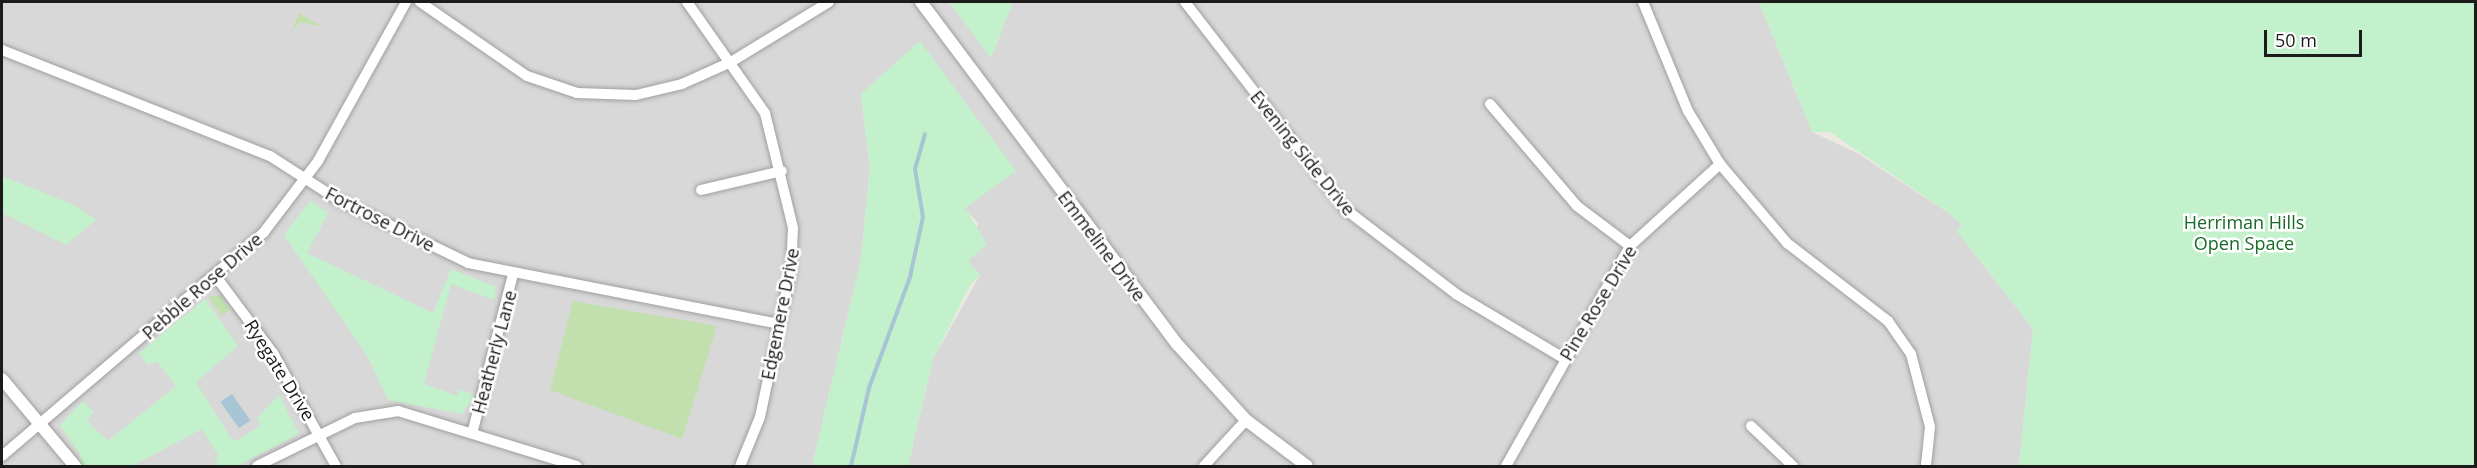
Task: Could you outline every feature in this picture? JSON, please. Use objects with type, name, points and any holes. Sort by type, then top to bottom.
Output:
[{"type":"street","name":"Pebble Rose Drive","points":[[2,456],[217,278],[264,232],[306,178],[406,2]]},
{"type":"street","points":[[420,2],[527,76],[577,93],[636,95],[682,84],[731,62],[829,2]]},
{"type":"street","name":"Edgemere Drive","points":[[687,2],[731,62],[769,122],[782,171],[794,242],[780,324],[758,424],[740,466]]},
{"type":"street","name":"Emmeline Drive","points":[[921,2],[1177,344],[1246,420],[1307,466]]},
{"type":"street","name":"Evening Side Drive","points":[[1185,2],[1345,209],[1456,294],[1565,359]]},
{"type":"street","points":[[1642,2],[1688,111],[1720,164],[1787,243],[1888,321],[1911,354],[1930,427],[1926,466]]},
{"type":"street","name":"Fortrose Drive","points":[[2,50],[250,147],[306,178],[340,201],[468,263],[513,274],[780,324]]},
{"type":"street","points":[[1490,104],[1577,206],[1630,246]]},
{"type":"street","name":"Pine Rose Drive","points":[[1511,465],[1565,359],[1630,246],[1720,164]]},
{"type":"street","points":[[701,190],[782,171]]},
{"type":"street","name":"Heatherly Lane","points":[[473,430],[513,274]]},
{"type":"street","name":"Ryegate Drive","points":[[217,278],[273,353],[336,466]]},
{"type":"street","points":[[2,379],[43,422],[75,466]]},
{"type":"street","points":[[257,466],[355,418],[398,411],[473,430],[577,466]]},
{"type":"street","points":[[1204,466],[1246,420]]},
{"type":"street","points":[[1751,426],[1793,466]]},
{"type":"shaded area","points":[[2,2],[949,2],[991,57],[1013,2],[1759,2],[1812,132],[1857,153],[1950,214],[1963,226],[1957,231],[2033,329],[2019,466],[908,466],[933,359],[980,275],[967,261],[978,223],[861,94],[870,167],[861,259],[812,466],[2,466]]},
{"type":"green space","points":[[949,2],[1013,2],[991,58]]},
{"type":"green space","name":"Herriman Hills Open Space","points":[[1759,2],[2475,2],[2475,466],[2019,466],[2033,329],[1957,231],[1962,225],[1950,214],[1830,132],[1812,132]]},
{"type":"green space","points":[[299,13],[324,27],[300,22],[291,33]]},
{"type":"green space","points":[[920,41],[1016,171],[965,208],[987,244],[968,261],[980,275],[970,285],[933,359],[908,466],[812,466],[861,259],[870,167],[861,94]]},
{"type":"green space","points":[[2,176],[74,205],[96,220],[66,245],[2,213]]},
{"type":"green space","points":[[310,201],[328,213],[307,253],[433,313],[451,269],[496,287],[494,300],[451,284],[424,384],[457,396],[459,390],[476,395],[462,414],[388,400],[368,357],[284,235]]},
{"type":"green space","points":[[221,295],[230,310],[222,316],[208,297]]},
{"type":"green space","points":[[205,299],[238,346],[196,382],[230,437],[236,441],[261,425],[257,418],[279,395],[299,434],[237,466],[215,466],[218,455],[202,429],[132,466],[67,466],[81,456],[60,425],[83,401],[94,412],[87,421],[108,441],[176,386],[157,361],[148,365],[139,353]]},
{"type":"green space","points":[[573,301],[717,326],[682,439],[550,390]]},
{"type":"water","points":[[232,394],[250,420],[239,428],[221,402]]},
{"type":"waterway","points":[[851,466],[869,388],[910,277],[923,217],[915,169],[925,134]]}]
